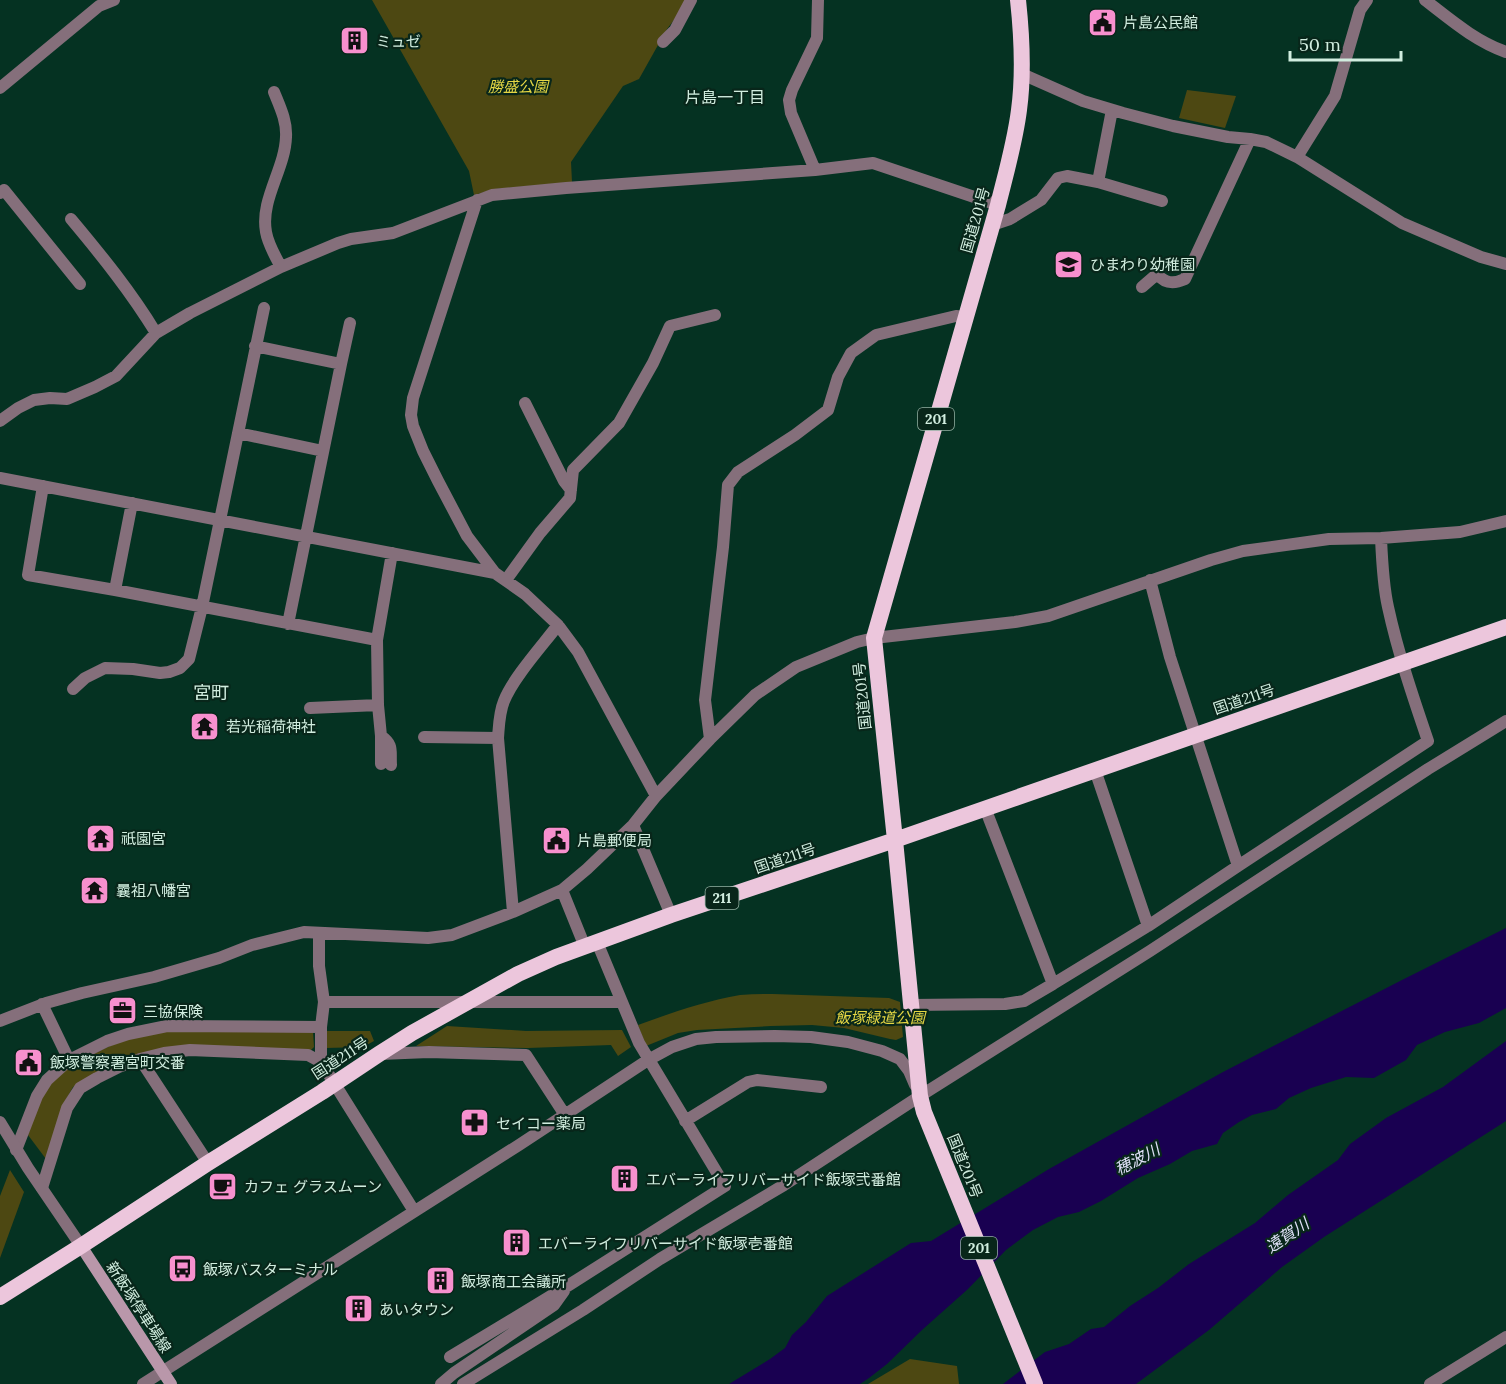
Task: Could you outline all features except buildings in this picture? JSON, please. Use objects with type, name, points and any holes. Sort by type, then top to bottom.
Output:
[{"type":"highway","name":"国道201号","points":[[1018,0],[1022,37],[1022,74],[1015,139],[874,638],[922,1104],[1035,1384]]},
{"type":"highway","name":"国道211号","points":[[0,1297],[379,1054],[518,974],[556,957],[671,915],[896,840],[1506,627]]},
{"type":"main road","name":"新飯塚停車場線","points":[[81,1246],[171,1384]]},
{"type":"street","points":[[0,88],[99,6],[114,0]]},
{"type":"street","points":[[663,42],[675,30],[691,0]]},
{"type":"street","points":[[815,170],[791,113],[789,100],[817,38],[818,0]]},
{"type":"street","points":[[1297,157],[1335,96],[1360,10],[1367,0]]},
{"type":"street","points":[[1425,0],[1465,32],[1506,52]]},
{"type":"street","points":[[1022,74],[1083,101],[1112,110],[1173,126],[1266,142],[1297,157],[1402,223],[1481,257],[1506,264]]},
{"type":"street","points":[[274,93],[281,108],[286,136],[285,149],[268,199],[266,232],[280,267]]},
{"type":"street","points":[[1098,182],[1112,110]]},
{"type":"street","points":[[1142,287],[1157,274],[1162,280],[1176,283],[1185,279],[1250,139]]},
{"type":"street","points":[[0,421],[33,400],[67,399],[116,376],[156,333],[280,267],[351,239],[393,233],[492,195],[815,170],[873,163],[998,205]]},
{"type":"street","points":[[992,225],[1010,219],[1041,200],[1058,178],[1067,176],[1098,182],[1162,201]]},
{"type":"street","points":[[0,194],[4,190],[80,284]]},
{"type":"street","points":[[477,200],[413,398],[411,415],[413,426],[423,451],[468,536],[495,573],[525,594],[558,625],[578,652],[656,796]]},
{"type":"street","points":[[71,219],[115,272],[156,333]]},
{"type":"street","points":[[73,689],[85,678],[105,668],[160,673],[180,668],[189,659],[202,607],[264,308]]},
{"type":"street","points":[[506,580],[540,533],[570,498],[573,470],[618,423],[653,363],[670,326],[715,315]]},
{"type":"street","points":[[710,739],[705,700],[728,485],[738,472],[795,435],[828,410],[838,377],[851,353],[876,335],[956,316],[965,317]]},
{"type":"street","points":[[288,624],[350,323]]},
{"type":"street","points":[[255,346],[341,364]]},
{"type":"street","points":[[525,403],[564,481],[571,490]]},
{"type":"street","points":[[238,433],[323,451]]},
{"type":"street","points":[[0,478],[495,573]]},
{"type":"street","points":[[43,486],[28,575],[377,640]]},
{"type":"street","points":[[115,590],[132,503]]},
{"type":"street","points":[[0,1021],[42,1004],[165,974],[219,958],[252,945],[304,932],[428,938],[452,935],[513,912],[562,890],[588,869],[633,825],[656,796],[710,739],[755,695],[796,668],[857,642],[1048,616],[1210,560],[1244,551],[1329,539],[1460,532],[1506,521]]},
{"type":"street","points":[[910,1005],[1005,1004],[1024,1001],[1148,926],[1428,741],[1402,663],[1388,606],[1383,577],[1381,538]]},
{"type":"street","points":[[386,765],[378,705],[377,640],[392,553]]},
{"type":"street","points":[[1150,580],[1170,657],[1238,866]]},
{"type":"street","points":[[513,912],[498,738],[499,724],[508,691],[558,625]]},
{"type":"street","points":[[310,708],[378,705]]},
{"type":"street","points":[[464,1384],[660,1259],[922,1104],[1150,951],[1428,769],[1506,721]]},
{"type":"street","points":[[424,736],[498,738]]},
{"type":"street","points":[[1095,770],[1148,926]]},
{"type":"street","points":[[985,808],[1053,984]]},
{"type":"street","points":[[633,825],[671,915]]},
{"type":"street","points":[[450,1357],[725,1186],[648,1060],[621,1002],[562,890]]},
{"type":"street","points":[[319,933],[324,1002],[321,1062]]},
{"type":"street","points":[[324,1002],[621,1002]]},
{"type":"street","points":[[42,1004],[69,1060]]},
{"type":"street","points":[[16,1149],[37,1096],[47,1080],[69,1060],[107,1041],[167,1026],[321,1028]]},
{"type":"street","points":[[143,1384],[648,1060],[672,1047],[696,1039],[775,1036],[848,1041],[900,1059],[909,1071],[922,1104]]},
{"type":"street","points":[[42,1188],[72,1098],[80,1088],[119,1067],[164,1053],[190,1050],[308,1054],[321,1062],[414,1211]]},
{"type":"street","points":[[379,1054],[429,1052],[526,1055],[565,1115]]},
{"type":"street","points":[[140,1059],[208,1163]]},
{"type":"street","points":[[686,1121],[748,1082],[757,1080],[821,1087]]},
{"type":"street","points":[[0,1122],[81,1246]]},
{"type":"street","points":[[441,1384],[454,1372],[554,1305],[569,1285]]},
{"type":"street","points":[[1430,1384],[1506,1337]]},
{"type":"green space","name":"勝盛公園","points":[[372,0],[686,0],[639,79],[623,86],[571,162],[572,182],[496,189],[474,195],[469,171]]},
{"type":"green space","points":[[1187,90],[1236,96],[1225,128],[1179,118]]},
{"type":"green space","name":"飯塚緑道公園","points":[[773,994],[889,998],[900,1002],[903,1037],[896,1040],[844,1028],[812,1025],[771,1026],[678,1033],[646,1046],[638,1025],[727,998]]},
{"type":"green space","points":[[447,1026],[526,1031],[622,1030],[631,1047],[618,1056],[611,1045],[528,1048],[416,1046]]},
{"type":"green space","points":[[165,1030],[313,1032],[314,1047],[311,1050],[190,1047],[83,1081],[73,1087],[64,1103],[46,1159],[28,1135],[41,1097],[51,1083],[72,1064],[127,1038]]},
{"type":"green space","points":[[326,1031],[370,1031],[374,1041],[363,1047],[326,1048]]},
{"type":"green space","points":[[10,1170],[24,1192],[0,1258],[0,1196]]},
{"type":"green space","points":[[910,1359],[957,1366],[959,1384],[868,1384]]},
{"type":"water","name":"穂波川","points":[[1506,928],[1506,1008],[1479,1023],[1445,1032],[1417,1045],[1406,1060],[1374,1078],[1346,1077],[1289,1098],[1276,1109],[1252,1115],[1223,1133],[1217,1144],[1192,1151],[1138,1178],[1079,1212],[1058,1217],[1033,1230],[1006,1250],[968,1289],[887,1364],[860,1384],[729,1384],[785,1348],[792,1335],[827,1296],[911,1243],[931,1241],[1049,1169],[1223,1072]]},
{"type":"water","name":"遠賀川","points":[[1506,1041],[1506,1121],[1324,1237],[1282,1267],[1209,1330],[1136,1384],[1003,1384],[1045,1352],[1069,1344],[1091,1329],[1104,1327],[1189,1264],[1255,1223],[1288,1195],[1338,1160],[1350,1144],[1386,1118],[1443,1087]]},
{"type":"place","name":"片島公民館","points":[[1102,22]]},
{"type":"place","name":"ミュゼ","points":[[355,41]]},
{"type":"place","name":"ひまわり幼稚園","points":[[1069,264]]},
{"type":"place","name":"若光稲荷神社","points":[[205,726]]},
{"type":"place","name":"祇園宮","points":[[100,838]]},
{"type":"place","name":"片島郵便局","points":[[556,840]]},
{"type":"place","name":"曩祖八幡宮","points":[[95,890]]},
{"type":"place","name":"三協保険","points":[[122,1011]]},
{"type":"place","name":"飯塚警察署宮町交番","points":[[29,1062]]},
{"type":"place","name":"セイコー薬局","points":[[475,1123]]},
{"type":"place","name":"エバーライフリバーサイド飯塚弐番館","points":[[625,1179]]},
{"type":"place","name":"カフェ グラスムーン","points":[[223,1186]]},
{"type":"place","name":"エバーライフリバーサイド飯塚壱番館","points":[[517,1243]]},
{"type":"place","name":"飯塚バスターミナル","points":[[182,1269]]},
{"type":"place","name":"飯塚商工会議所","points":[[440,1281]]},
{"type":"place","name":"あいタウン","points":[[358,1309]]},
{"type":"district","name":"片島一丁目","points":[[725,97]]},
{"type":"district","name":"宮町","points":[[211,692]]}]
